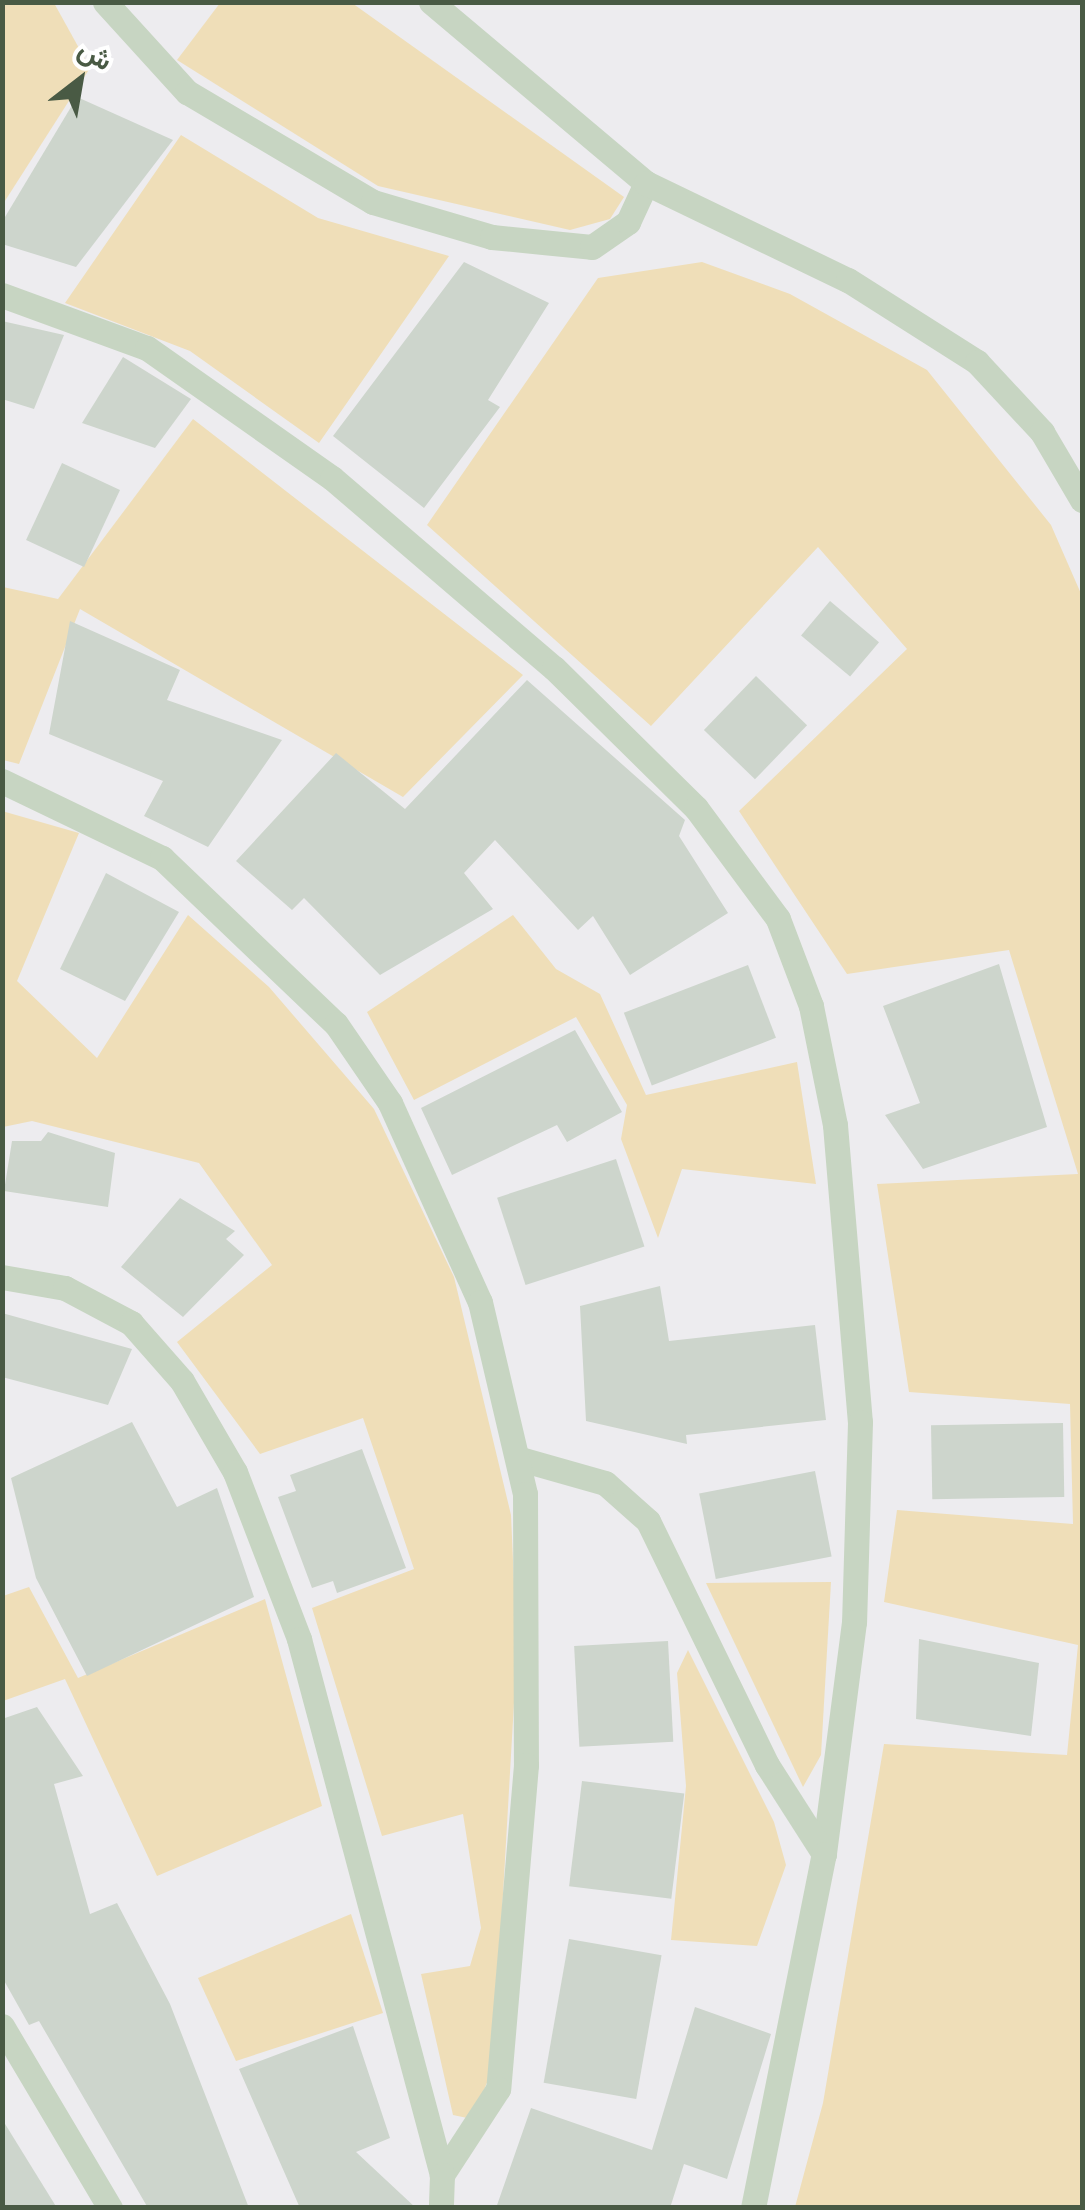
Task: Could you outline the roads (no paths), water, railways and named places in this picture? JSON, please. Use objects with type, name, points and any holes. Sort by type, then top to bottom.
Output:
[{"type":"street","points":[[105,2],[187,92],[373,202],[492,236],[592,247],[620,230],[646,183]]},
{"type":"street","points":[[431,2],[646,183],[936,331],[1011,395],[1082,500]]},
{"type":"street","points":[[2,295],[148,348],[332,478],[554,668],[696,808],[778,919],[807,991],[835,1125],[860,1422],[854,1622],[824,1854],[752,2208]]},
{"type":"street","points":[[2,781],[162,858],[336,1024],[390,1102],[447,1220],[480,1302],[520,1459],[528,1658],[514,1974],[498,2089],[442,2176]]},
{"type":"street","points":[[2,1277],[65,1288],[131,1324],[182,1380],[235,1472],[299,1639],[442,2176],[442,2208]]},
{"type":"street","points":[[520,1459],[605,1483],[648,1521],[768,1765],[824,1854]]},
{"type":"street","points":[[2,2026],[110,2208]]}]
